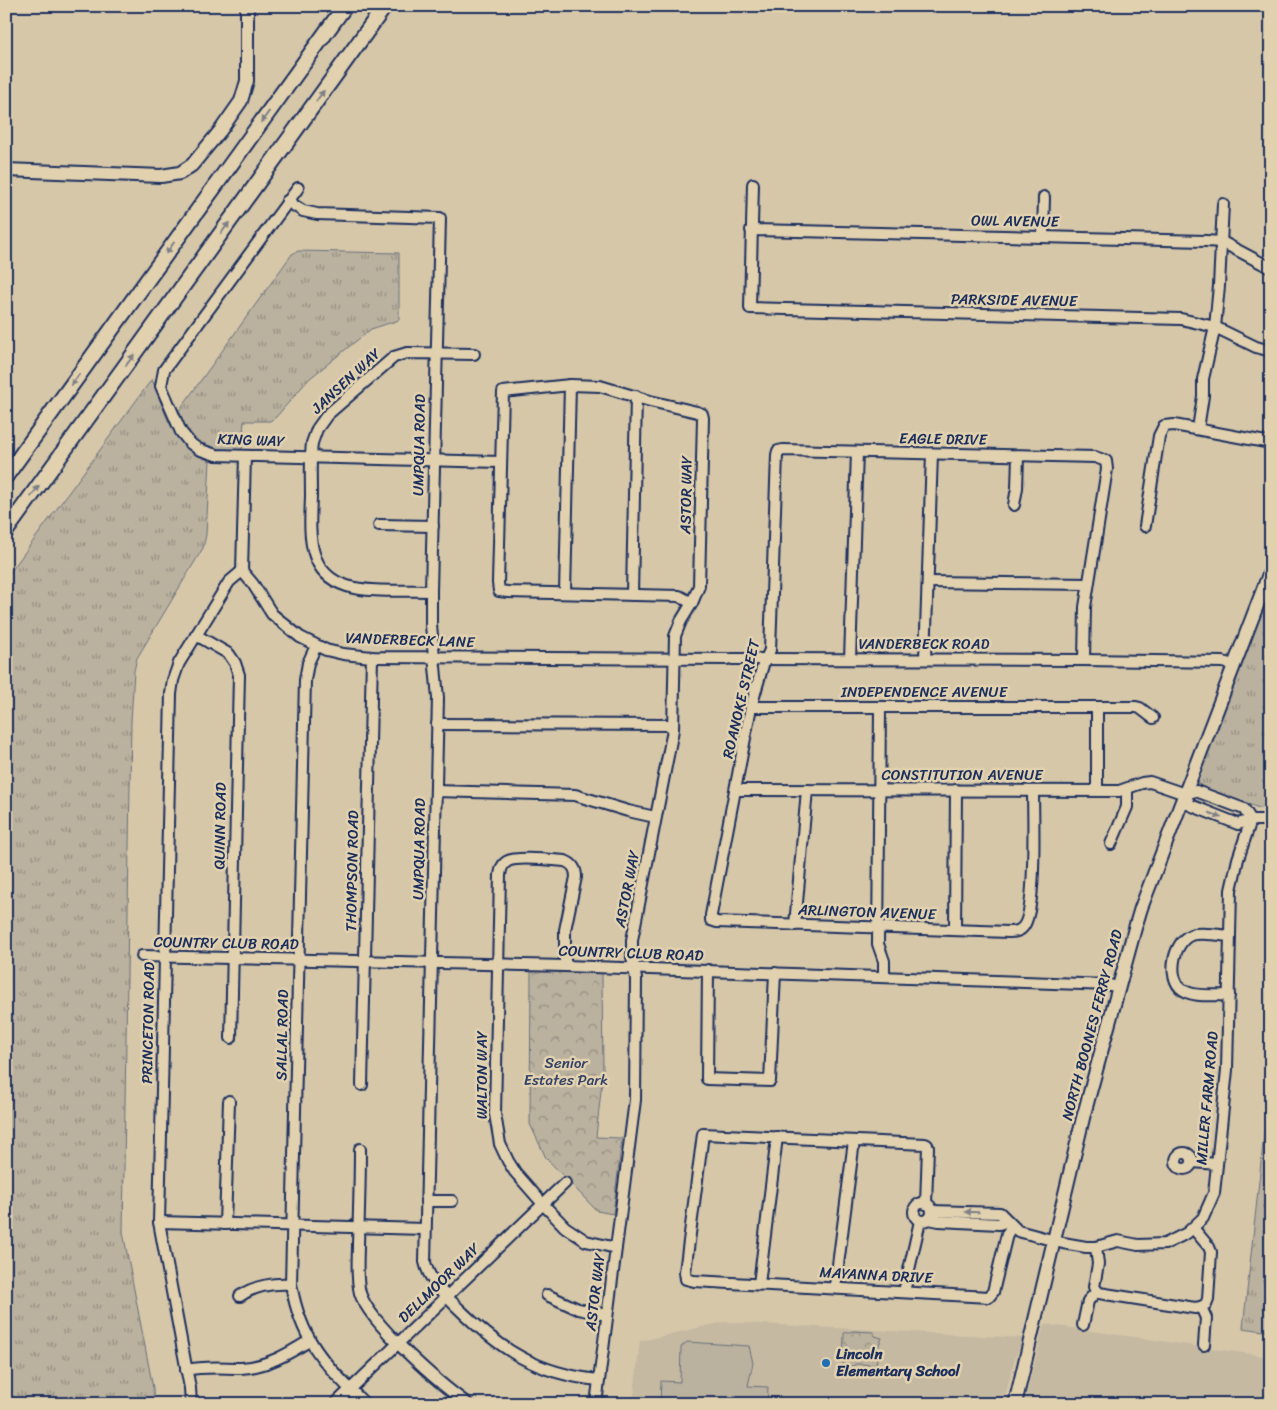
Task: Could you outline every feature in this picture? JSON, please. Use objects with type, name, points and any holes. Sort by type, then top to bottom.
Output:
[{"type":"highway","points":[[6,476],[345,6]]},
{"type":"highway","points":[[6,531],[384,6]]},
{"type":"main road","points":[[6,170],[161,176],[174,175],[187,170],[210,144],[244,96],[247,81],[247,6]]},
{"type":"main road","name":"NORTH BOONES FERRY ROAD","points":[[1015,1404],[1083,1118],[1141,908],[1271,569]]},
{"type":"street","points":[[752,230],[753,184]]},
{"type":"street","name":"KING WAY","points":[[298,188],[164,370],[161,381],[163,391],[181,432],[190,443],[210,454],[501,462]]},
{"type":"street","points":[[1044,197],[1044,237]]},
{"type":"street","name":"UMPQUA ROAD","points":[[288,201],[303,211],[317,214],[440,218],[431,590],[431,625],[438,686],[425,1229],[426,1267],[434,1282],[447,1297],[482,1331],[516,1355],[565,1374],[599,1380]]},
{"type":"street","points":[[1198,429],[1203,396],[1202,379],[1215,326],[1223,204]]},
{"type":"street","name":"OWL AVENUE","points":[[752,230],[1222,242],[1271,268]]},
{"type":"street","name":"PARKSIDE AVENUE","points":[[752,230],[750,308],[1181,319],[1215,326],[1256,347],[1271,351]]},
{"type":"street","name":"JANSEN WAY","points":[[431,590],[354,588],[340,584],[324,571],[316,559],[310,543],[311,457],[314,438],[322,421],[388,361],[403,354],[474,354]]},
{"type":"street","points":[[565,593],[570,385]]},
{"type":"street","points":[[632,595],[636,396],[600,386],[570,385],[502,392],[499,591],[508,592],[565,593],[632,595],[679,596],[692,603]]},
{"type":"street","name":"ASTOR WAY","points":[[596,1404],[636,1085],[636,979],[632,957],[633,932],[673,725],[675,642],[678,628],[697,592],[699,580],[702,414],[636,396]]},
{"type":"street","points":[[1145,526],[1159,436],[1164,426],[1174,424],[1271,443]]},
{"type":"street","name":"EAGLE DRIVE","points":[[778,451],[1095,457],[1106,461],[1106,474],[1088,584]]},
{"type":"street","name":"ROANOKE STREET","points":[[711,920],[751,707],[770,650],[778,451]]},
{"type":"street","points":[[850,659],[857,452]]},
{"type":"street","points":[[925,660],[932,454]]},
{"type":"street","points":[[242,571],[245,456]]},
{"type":"street","points":[[1014,505],[1017,491],[1018,456]]},
{"type":"street","points":[[379,524],[432,526]]},
{"type":"street","name":"PRINCETON ROAD","points":[[191,1404],[159,1222],[172,687],[179,663],[229,582],[242,571]]},
{"type":"street","name":"VANDERBECK LANE","points":[[242,571],[278,620],[300,637],[316,646],[343,654],[372,657],[434,658],[729,659]]},
{"type":"street","points":[[928,582],[1088,584],[1084,622],[1084,660]]},
{"type":"street","name":"QUINN ROAD","points":[[196,635],[229,654],[236,663],[239,675],[231,1038]]},
{"type":"street","name":"SALLAL ROAD","points":[[316,646],[308,663],[305,680],[291,1284],[298,1316],[309,1341],[319,1355],[365,1404]]},
{"type":"street","name":"THOMPSON ROAD","points":[[362,1085],[372,657]]},
{"type":"street","name":"VANDERBECK ROAD","points":[[729,659],[1116,660],[1223,662],[1234,665]]},
{"type":"street","name":"INDEPENDENCE AVENUE","points":[[751,707],[1136,707],[1153,718]]},
{"type":"street","points":[[1097,707],[1097,790]]},
{"type":"street","points":[[880,708],[878,944],[884,961],[884,977]]},
{"type":"street","points":[[437,724],[673,725]]},
{"type":"street","name":"CONSTITUTION AVENUE","points":[[736,790],[1119,790],[1150,782],[1184,794]]},
{"type":"street","points":[[1110,844],[1125,812],[1128,802],[1128,788]]},
{"type":"street","points":[[795,925],[807,790]]},
{"type":"street","points":[[955,930],[956,790]]},
{"type":"street","points":[[436,791],[575,795],[655,817]]},
{"type":"street","name":"ARLINGTON AVENUE","points":[[711,920],[717,922],[1009,932],[1022,929],[1028,915],[1032,880],[1033,791]]},
{"type":"street","points":[[1251,820],[1244,809],[1196,791],[1184,794],[1190,805],[1238,824],[1251,820],[1271,820]]},
{"type":"street","name":"MILLER FARM ROAD","points":[[1010,1224],[1021,1232],[1081,1247],[1096,1247],[1118,1242],[1138,1246],[1159,1245],[1182,1237],[1194,1228],[1208,1208],[1214,1193],[1228,1070],[1231,890],[1238,859],[1251,820]]},
{"type":"street","name":"WALTON WAY","points":[[564,966],[565,930],[576,877],[575,869],[569,862],[565,861],[517,859],[508,861],[501,870],[498,964],[495,1114],[500,1144],[515,1172],[566,1227],[579,1237],[597,1245],[616,1248]]},
{"type":"street","points":[[1229,995],[1190,994],[1185,992],[1175,982],[1173,974],[1179,946],[1185,939],[1196,934],[1230,936]]},
{"type":"street","name":"COUNTRY CLUB ROAD","points":[[142,956],[708,970],[1110,985],[1118,987]]},
{"type":"street","points":[[708,970],[707,1080],[770,1081],[776,973]]},
{"type":"street","points":[[226,1224],[228,1101]]},
{"type":"street","name":"MAYANNA DRIVE","points":[[777,1137],[703,1134],[685,1272],[686,1278],[694,1281],[990,1296],[993,1292],[1010,1224]]},
{"type":"street","points":[[759,1284],[777,1137],[927,1145],[927,1214],[904,1292]]},
{"type":"street","points":[[835,1288],[854,1141]]},
{"type":"street","points":[[360,1149],[358,1278],[361,1294],[373,1315],[398,1342],[443,1386],[468,1404]]},
{"type":"street","points":[[1193,1162],[1217,1164]]},
{"type":"street","name":"DELLMOOR WAY","points":[[335,1404],[565,1183]]},
{"type":"street","points":[[426,1201],[452,1201]]},
{"type":"street","points":[[927,1214],[939,1222],[1010,1224]]},
{"type":"street","points":[[159,1222],[425,1229]]},
{"type":"street","points":[[1096,1292],[1107,1296],[1195,1308],[1206,1304],[1208,1299],[1211,1252],[1194,1228]]},
{"type":"street","points":[[1096,1247],[1098,1264],[1094,1281],[1096,1292]]},
{"type":"street","points":[[240,1296],[251,1289],[282,1283],[291,1284]]},
{"type":"street","points":[[1083,1325],[1088,1301],[1096,1292]]},
{"type":"street","points":[[547,1295],[578,1309],[607,1314]]},
{"type":"street","points":[[1201,1307],[1206,1318],[1204,1345]]},
{"type":"street","points":[[186,1370],[202,1367],[241,1368],[255,1366],[279,1358],[309,1341]]},
{"type":"shaded area","name":"Lincoln Elementary School","points":[[724,1322],[1024,1338],[1015,1358],[1003,1404],[633,1404],[640,1341]]},
{"type":"shaded area","points":[[1044,1324],[1271,1357],[1271,1404],[1024,1404]]},
{"type":"green space","points":[[298,251],[399,253],[399,320],[371,329],[309,379],[276,417],[270,421],[244,421],[242,450],[208,447],[196,441],[189,434],[178,412],[292,254]]},
{"type":"green space","points":[[152,379],[166,417],[179,438],[197,455],[210,461],[206,535],[203,548],[137,658],[134,671],[131,722],[123,1232],[153,1388],[154,1404],[11,1404],[9,1038],[6,1036],[6,578]]},
{"type":"green space","points":[[1271,583],[1271,810],[1259,808],[1204,788],[1199,784],[1198,779]]},
{"type":"green space","name":"Senior Estates Park","points":[[531,971],[602,973],[603,1072],[596,1137],[622,1138],[613,1214],[597,1211],[546,1158],[530,1124]]},
{"type":"green space","points":[[1271,1033],[1271,1332],[1243,1328],[1269,1089]]},
{"type":"green space","points":[[854,1331],[873,1332],[875,1336],[882,1338],[876,1365],[856,1364],[853,1366],[843,1366],[844,1333]]},
{"type":"green space","points":[[687,1342],[749,1346],[753,1363],[748,1386],[768,1387],[767,1404],[660,1404],[661,1381],[680,1382],[681,1347]]},
{"type":"place","name":"Lincoln Elementary School","points":[[826,1363]]}]
